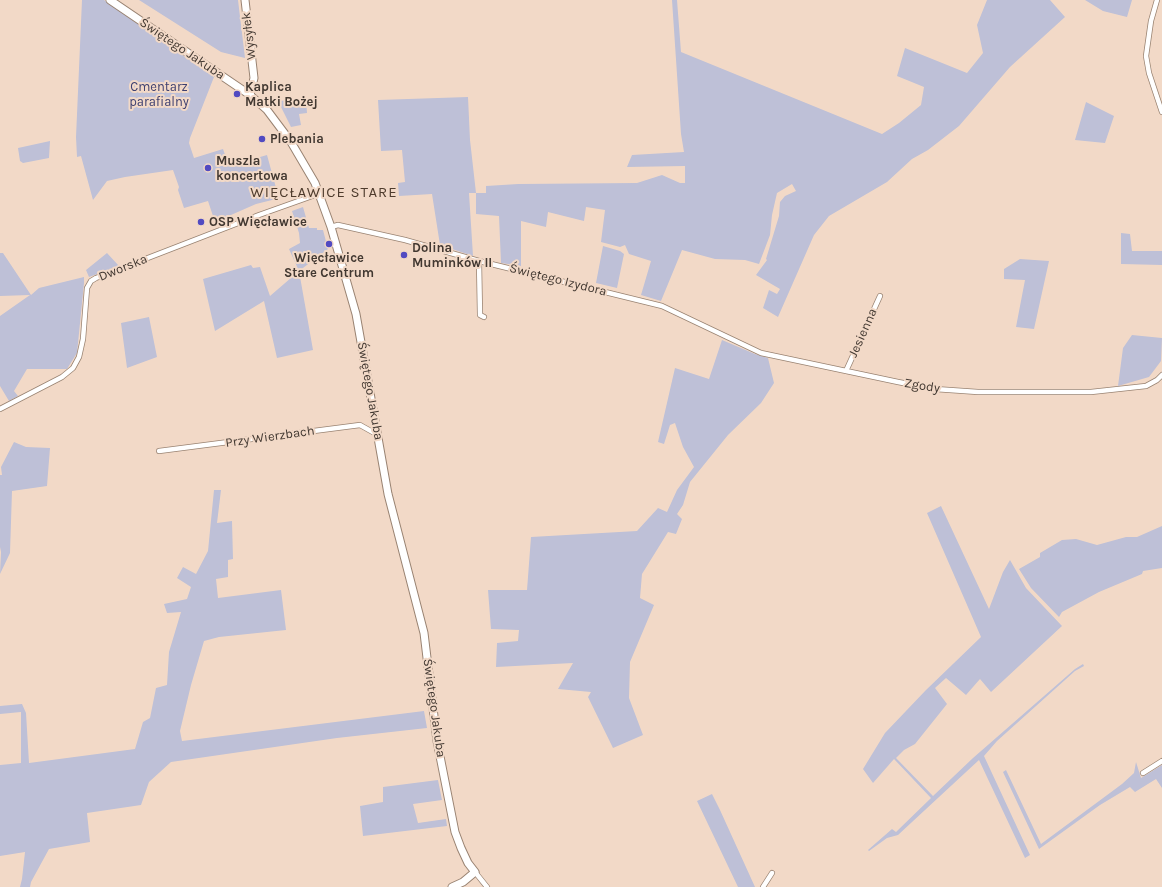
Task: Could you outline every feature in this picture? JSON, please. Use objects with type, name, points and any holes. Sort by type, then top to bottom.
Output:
[{"type":"street","name":"Świętego Jakuba","points":[[110,0],[250,95],[267,110],[292,142],[312,179],[330,227],[356,314],[395,522],[424,633],[437,741],[456,832],[460,848],[475,872]]},
{"type":"street","name":"Wysyłek","points":[[244,0],[254,78],[250,95]]},
{"type":"street","points":[[1157,0],[1151,21],[1146,56],[1149,73],[1162,112]]},
{"type":"street","name":"Dworska","points":[[0,409],[62,377],[73,368],[79,357],[83,339],[86,299],[90,281],[259,215],[318,194]]},
{"type":"street","name":"Świętego Izydora","points":[[330,227],[338,225],[405,240],[479,261],[662,306],[690,319]]},
{"type":"street","points":[[479,261],[480,315],[484,317]]},
{"type":"street","name":"Jesienna","points":[[846,371],[880,296]]},
{"type":"street","name":"Zgody","points":[[690,319],[761,353],[935,389],[999,393],[1091,392],[1146,386],[1162,375]]},
{"type":"street","name":"Przy Wierzbach","points":[[159,451],[360,425],[378,435]]},
{"type":"street","points":[[1143,773],[1162,761]]},
{"type":"street","points":[[452,887],[463,882],[475,872],[487,887]]},
{"type":"street","points":[[762,887],[772,873]]},
{"type":"green space","name":"Cmentarz parafialny","points":[[82,0],[104,0],[214,77],[190,138],[189,143],[194,158],[223,149],[229,166],[267,155],[280,198],[256,204],[215,222],[208,201],[184,208],[173,170],[107,181],[93,200],[81,156],[77,157],[76,137]]},
{"type":"green space","points":[[139,0],[238,0],[245,58],[221,52]]},
{"type":"green space","points":[[672,0],[677,0],[681,52],[882,134],[899,123],[921,105],[924,87],[897,76],[905,48],[967,73],[983,53],[977,25],[987,0],[1050,0],[1065,17],[1010,67],[959,126],[928,150],[912,159],[887,182],[829,216],[814,235],[778,317],[763,308],[769,290],[777,294],[780,289],[756,275],[767,260],[766,259],[779,216],[780,202],[785,196],[796,191],[792,184],[777,193],[772,215],[770,235],[759,264],[745,260],[715,259],[682,250],[661,301],[641,295],[651,261],[629,254],[625,245],[620,247],[601,242],[605,210],[586,207],[584,221],[548,212],[546,227],[521,221],[521,266],[501,263],[499,216],[476,214],[476,193],[486,193],[486,186],[518,184],[637,183],[662,175],[680,183],[685,183],[685,166],[627,167],[632,155],[684,152],[681,134]]},
{"type":"green space","points":[[1085,0],[1132,0],[1127,17],[1103,11]]},
{"type":"green space","points":[[468,97],[470,140],[476,193],[469,193],[473,256],[440,245],[432,194],[399,196],[398,183],[405,182],[402,150],[381,151],[378,100]]},
{"type":"green space","points":[[306,99],[307,113],[299,114],[301,125],[291,127],[278,101]]},
{"type":"green space","points":[[1086,102],[1114,116],[1105,143],[1075,140]]},
{"type":"green space","points":[[50,141],[49,158],[23,163],[20,161],[18,148]]},
{"type":"green space","points":[[303,207],[309,228],[323,230],[328,249],[299,271],[289,249],[300,243],[299,233],[292,211]]},
{"type":"green space","points":[[1121,233],[1130,234],[1132,251],[1162,251],[1162,265],[1121,264]]},
{"type":"green space","points":[[603,246],[620,251],[624,254],[617,288],[596,283]]},
{"type":"green space","points":[[0,253],[3,253],[31,295],[39,288],[84,277],[77,353],[67,369],[27,369],[14,391],[18,396],[9,401],[0,386],[0,316],[30,295],[0,296]]},
{"type":"green space","points":[[107,253],[119,266],[89,277],[86,270]]},
{"type":"green space","points":[[1020,259],[1049,261],[1034,329],[1016,327],[1025,280],[1004,279],[1004,269]]},
{"type":"green space","points":[[251,265],[253,268],[260,267],[270,296],[299,271],[313,350],[277,358],[264,301],[215,331],[203,279]]},
{"type":"green space","points":[[149,317],[157,357],[127,368],[121,323]]},
{"type":"green space","points":[[1132,335],[1162,338],[1161,361],[1149,377],[1118,386],[1123,348]]},
{"type":"green space","points":[[722,340],[768,358],[774,383],[761,403],[728,435],[690,482],[683,505],[677,514],[682,519],[676,534],[668,532],[642,574],[640,598],[654,605],[630,662],[629,698],[643,735],[613,748],[588,697],[591,692],[558,689],[573,663],[496,667],[497,643],[518,641],[519,630],[491,629],[488,590],[527,590],[531,537],[637,531],[658,508],[667,512],[677,490],[694,467],[683,447],[675,423],[670,425],[664,444],[658,442],[675,368],[709,379]]},
{"type":"green space","points":[[14,442],[26,447],[50,448],[47,486],[12,491],[10,553],[0,574],[0,475],[2,475],[1,467]]},
{"type":"green space","points":[[214,490],[221,490],[217,523],[232,521],[233,559],[228,560],[228,577],[216,579],[218,598],[281,590],[286,630],[219,637],[204,641],[191,685],[180,731],[182,741],[424,711],[427,728],[337,738],[171,762],[149,782],[141,805],[87,813],[90,842],[49,849],[31,882],[30,887],[20,887],[25,852],[0,856],[0,765],[21,763],[21,712],[0,714],[0,706],[22,704],[26,713],[29,763],[135,749],[143,722],[150,718],[156,688],[167,685],[169,652],[181,612],[167,613],[164,604],[187,599],[191,587],[177,578],[183,567],[196,574],[208,551]]},
{"type":"green space","points":[[941,506],[989,609],[1003,572],[1010,560],[1026,588],[1062,626],[991,692],[980,679],[966,695],[946,678],[935,688],[947,704],[915,744],[904,750],[896,758],[933,796],[973,758],[1075,669],[1083,664],[1084,666],[1075,671],[997,741],[984,756],[1030,855],[1025,858],[979,760],[898,835],[887,838],[869,851],[868,850],[892,829],[896,832],[931,798],[894,759],[873,783],[863,769],[885,733],[926,690],[981,637],[927,513]]},
{"type":"green space","points":[[1162,526],[1162,568],[1143,571],[1142,574],[1099,592],[1062,612],[1059,617],[1031,588],[1019,569],[1040,557],[1040,553],[1062,540],[1076,539],[1097,545],[1126,537],[1137,537]]},
{"type":"green space","points":[[1136,762],[1141,778],[1162,765],[1162,788],[1156,779],[1135,792],[1130,787],[1100,805],[1039,849],[1003,772],[1006,770],[1041,844],[1122,784],[1134,773]]},
{"type":"green space","points":[[438,780],[442,800],[413,804],[418,823],[446,819],[447,826],[363,836],[360,806],[383,802],[383,787]]},
{"type":"green space","points":[[712,794],[755,887],[738,887],[697,801]]},
{"type":"place","name":"Kaplica Matki Bożej","points":[[237,94]]},
{"type":"place","name":"Plebania","points":[[262,139]]},
{"type":"place","name":"Muszla koncertowa","points":[[208,168]]},
{"type":"place","name":"OSP Więcławice","points":[[201,222]]},
{"type":"place","name":"Więcławice Stare Centrum","points":[[329,244]]},
{"type":"place","name":"Dolina Muminków II","points":[[404,255]]},
{"type":"district","name":"WIĘCŁAWICE STARE","points":[[324,193]]}]
